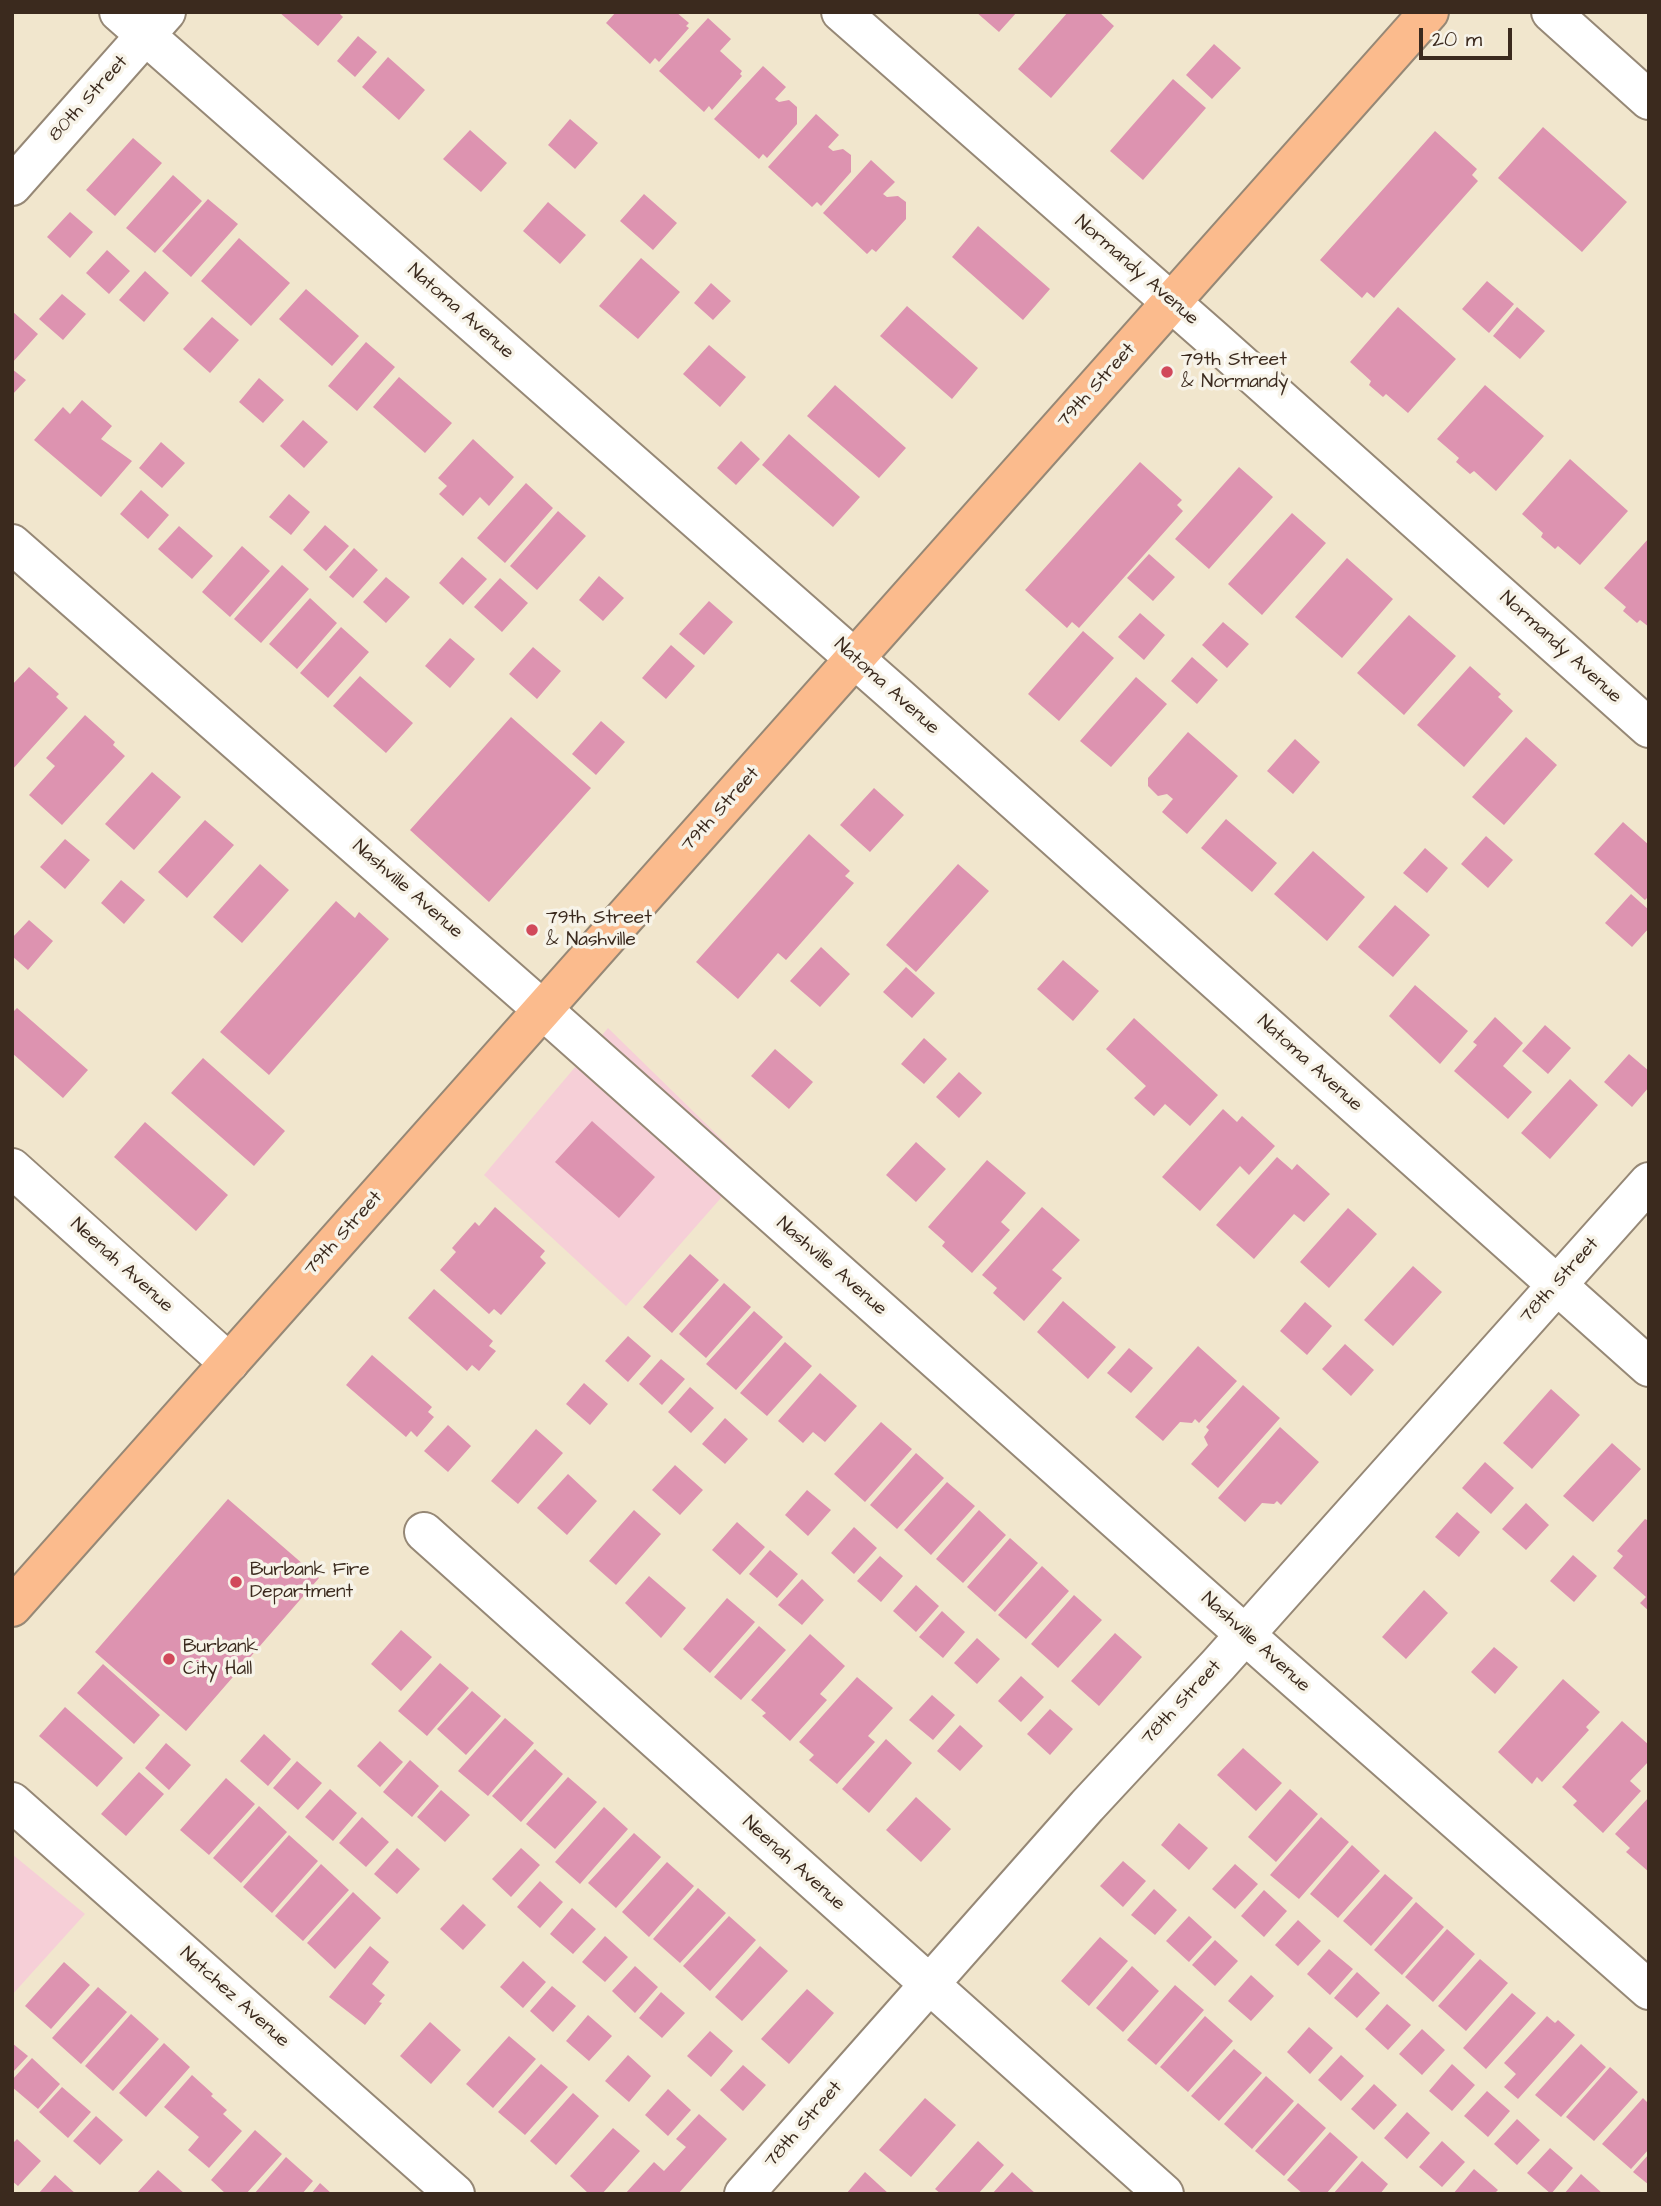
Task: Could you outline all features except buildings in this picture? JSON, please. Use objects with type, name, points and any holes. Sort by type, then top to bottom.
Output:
[{"type":"main road","name":"79th Street","points":[[12,1607],[1429,12]]},
{"type":"street","name":"Normandy Avenue","points":[[841,12],[1649,728]]},
{"type":"street","points":[[1551,12],[1649,100]]},
{"type":"street","name":"80th Street","points":[[12,186],[144,20]]},
{"type":"street","name":"Natoma Avenue","points":[[144,20],[1649,1367]]},
{"type":"street","name":"Nashville Avenue","points":[[12,544],[543,1010],[1649,1990]]},
{"type":"street","name":"Neenah Avenue","points":[[12,1168],[229,1363]]},
{"type":"street","name":"78th Street","points":[[744,2194],[928,1985],[1649,1182]]},
{"type":"street","name":"Neenah Avenue","points":[[424,1532],[1164,2194]]},
{"type":"street","name":"Natchez Avenue","points":[[12,1802],[455,2194]]},
{"type":"shaded area","points":[[608,1028],[749,1166],[626,1306],[484,1175]]},
{"type":"shaded area","points":[[12,1854],[85,1914],[12,1995]]},
{"type":"place","name":"79th Street & Normandy","points":[[1167,372]]},
{"type":"place","name":"79th Street & Nashville","points":[[532,930]]},
{"type":"place","name":"Burbank Fire Department","points":[[236,1582]]},
{"type":"place","name":"Burbank City Hall","points":[[169,1659]]}]
